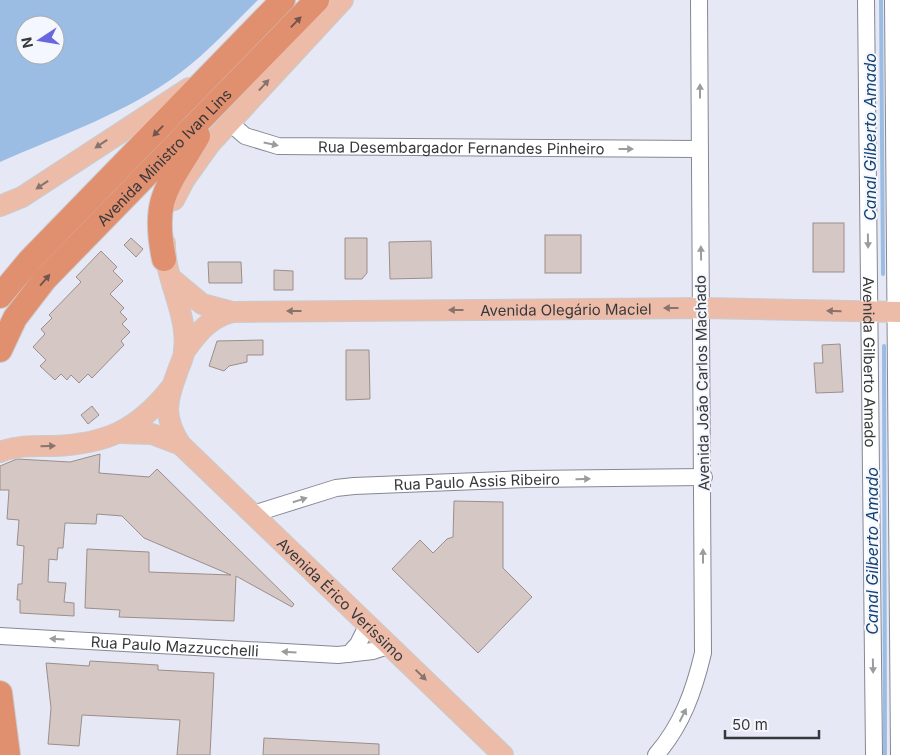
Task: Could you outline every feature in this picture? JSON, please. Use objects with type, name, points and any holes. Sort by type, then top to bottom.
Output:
[{"type":"highway","name":"Avenida Ministro Ivan Lins","points":[[0,296],[30,260],[283,0]]},
{"type":"highway","name":"Avenida Ministro Ivan Lins","points":[[0,350],[15,318],[45,279],[221,115],[317,0]]},
{"type":"highway","points":[[168,269],[159,231],[160,205],[174,176],[221,115]]},
{"type":"highway","points":[[0,693],[8,755]]},
{"type":"main road","name":"Avenida Ministro Ivan Lins","points":[[221,115],[343,0]]},
{"type":"main road","points":[[0,206],[22,197],[103,142],[216,71]]},
{"type":"main road","points":[[168,269],[181,319],[184,352],[171,387],[168,401],[169,422],[181,445]]},
{"type":"main road","name":"Avenida Olegário Maciel","points":[[168,269],[202,304],[232,312]]},
{"type":"main road","name":"Avenida Olegário Maciel","points":[[184,352],[207,323],[222,314],[232,312],[703,308],[897,312]]},
{"type":"main road","points":[[0,452],[18,447],[80,445],[120,433],[148,414],[171,387]]},
{"type":"main road","points":[[120,433],[152,434],[181,445]]},
{"type":"main road","name":"Avenida Érico Veríssimo","points":[[181,445],[503,755]]},
{"type":"street","name":"Avenida João Carlos Machado","points":[[656,755],[683,716],[695,686],[703,652],[703,308],[699,149],[699,0]]},
{"type":"street","name":"Avenida Gilberto Amado","points":[[866,0],[874,755]]},
{"type":"street","name":"Avenida Gilberto Amado","points":[[893,0],[897,312],[899,755]]},
{"type":"street","name":"Rua Desembargador Fernandes Pinheiro","points":[[221,115],[245,136],[278,146],[699,149]]},
{"type":"street","name":"Rua Paulo Assis Ribeiro","points":[[253,514],[336,488],[354,486],[526,479],[704,477]]},
{"type":"street","points":[[349,654],[362,639],[368,624]]},
{"type":"street","name":"Rua Paulo Mazzucchelli","points":[[0,636],[349,654],[391,646]]},
{"type":"water","points":[[0,0],[258,0],[220,38],[180,73],[138,100],[93,122],[0,162]]},
{"type":"building","points":[[813,223],[844,223],[844,272],[813,272]]},
{"type":"building","points":[[545,235],[581,235],[581,273],[545,273]]},
{"type":"building","points":[[131,238],[143,249],[136,257],[124,245]]},
{"type":"building","points":[[345,238],[367,238],[367,273],[362,279],[345,279]]},
{"type":"building","points":[[431,241],[432,278],[390,279],[389,242]]},
{"type":"building","points":[[101,251],[117,267],[113,271],[123,281],[110,294],[124,308],[120,312],[127,319],[122,324],[130,332],[121,341],[124,345],[92,378],[88,374],[79,383],[71,375],[67,380],[61,374],[55,380],[40,366],[46,360],[33,347],[45,334],[41,329],[52,318],[49,315],[81,282],[76,277]]},
{"type":"building","points":[[208,262],[241,262],[242,283],[209,283]]},
{"type":"building","points":[[274,270],[293,271],[293,290],[274,290]]},
{"type":"building","points":[[263,340],[263,355],[247,355],[247,362],[229,366],[224,371],[209,366],[217,341]]},
{"type":"building","points":[[840,344],[843,392],[816,393],[814,363],[823,363],[822,345]]},
{"type":"building","points":[[346,350],[369,350],[370,399],[346,400]]},
{"type":"building","points":[[92,406],[99,415],[88,424],[81,415]]},
{"type":"building","points":[[100,454],[99,473],[149,477],[157,469],[294,604],[292,607],[236,576],[234,621],[119,617],[120,610],[85,608],[87,549],[149,552],[149,572],[231,575],[144,538],[122,516],[97,514],[96,524],[65,523],[63,548],[58,548],[57,560],[49,559],[48,582],[66,583],[64,602],[74,603],[74,616],[20,613],[20,600],[17,600],[18,584],[22,584],[24,546],[17,545],[19,520],[7,519],[9,490],[0,490],[0,466],[17,459],[70,462]]},
{"type":"building","points":[[454,501],[503,502],[503,568],[532,597],[478,653],[392,569],[420,540],[433,553],[447,539],[453,537]]},
{"type":"building","points":[[90,661],[158,665],[158,670],[214,673],[210,755],[177,755],[180,720],[82,715],[79,746],[48,744],[51,708],[46,663],[89,666]]},
{"type":"building","points":[[264,738],[379,744],[379,755],[263,755]]},
{"type":"waterway","name":"Canal Gilberto Amado","points":[[881,0],[883,274]]},
{"type":"waterway","name":"Canal Gilberto Amado","points":[[884,346],[885,755]]}]
